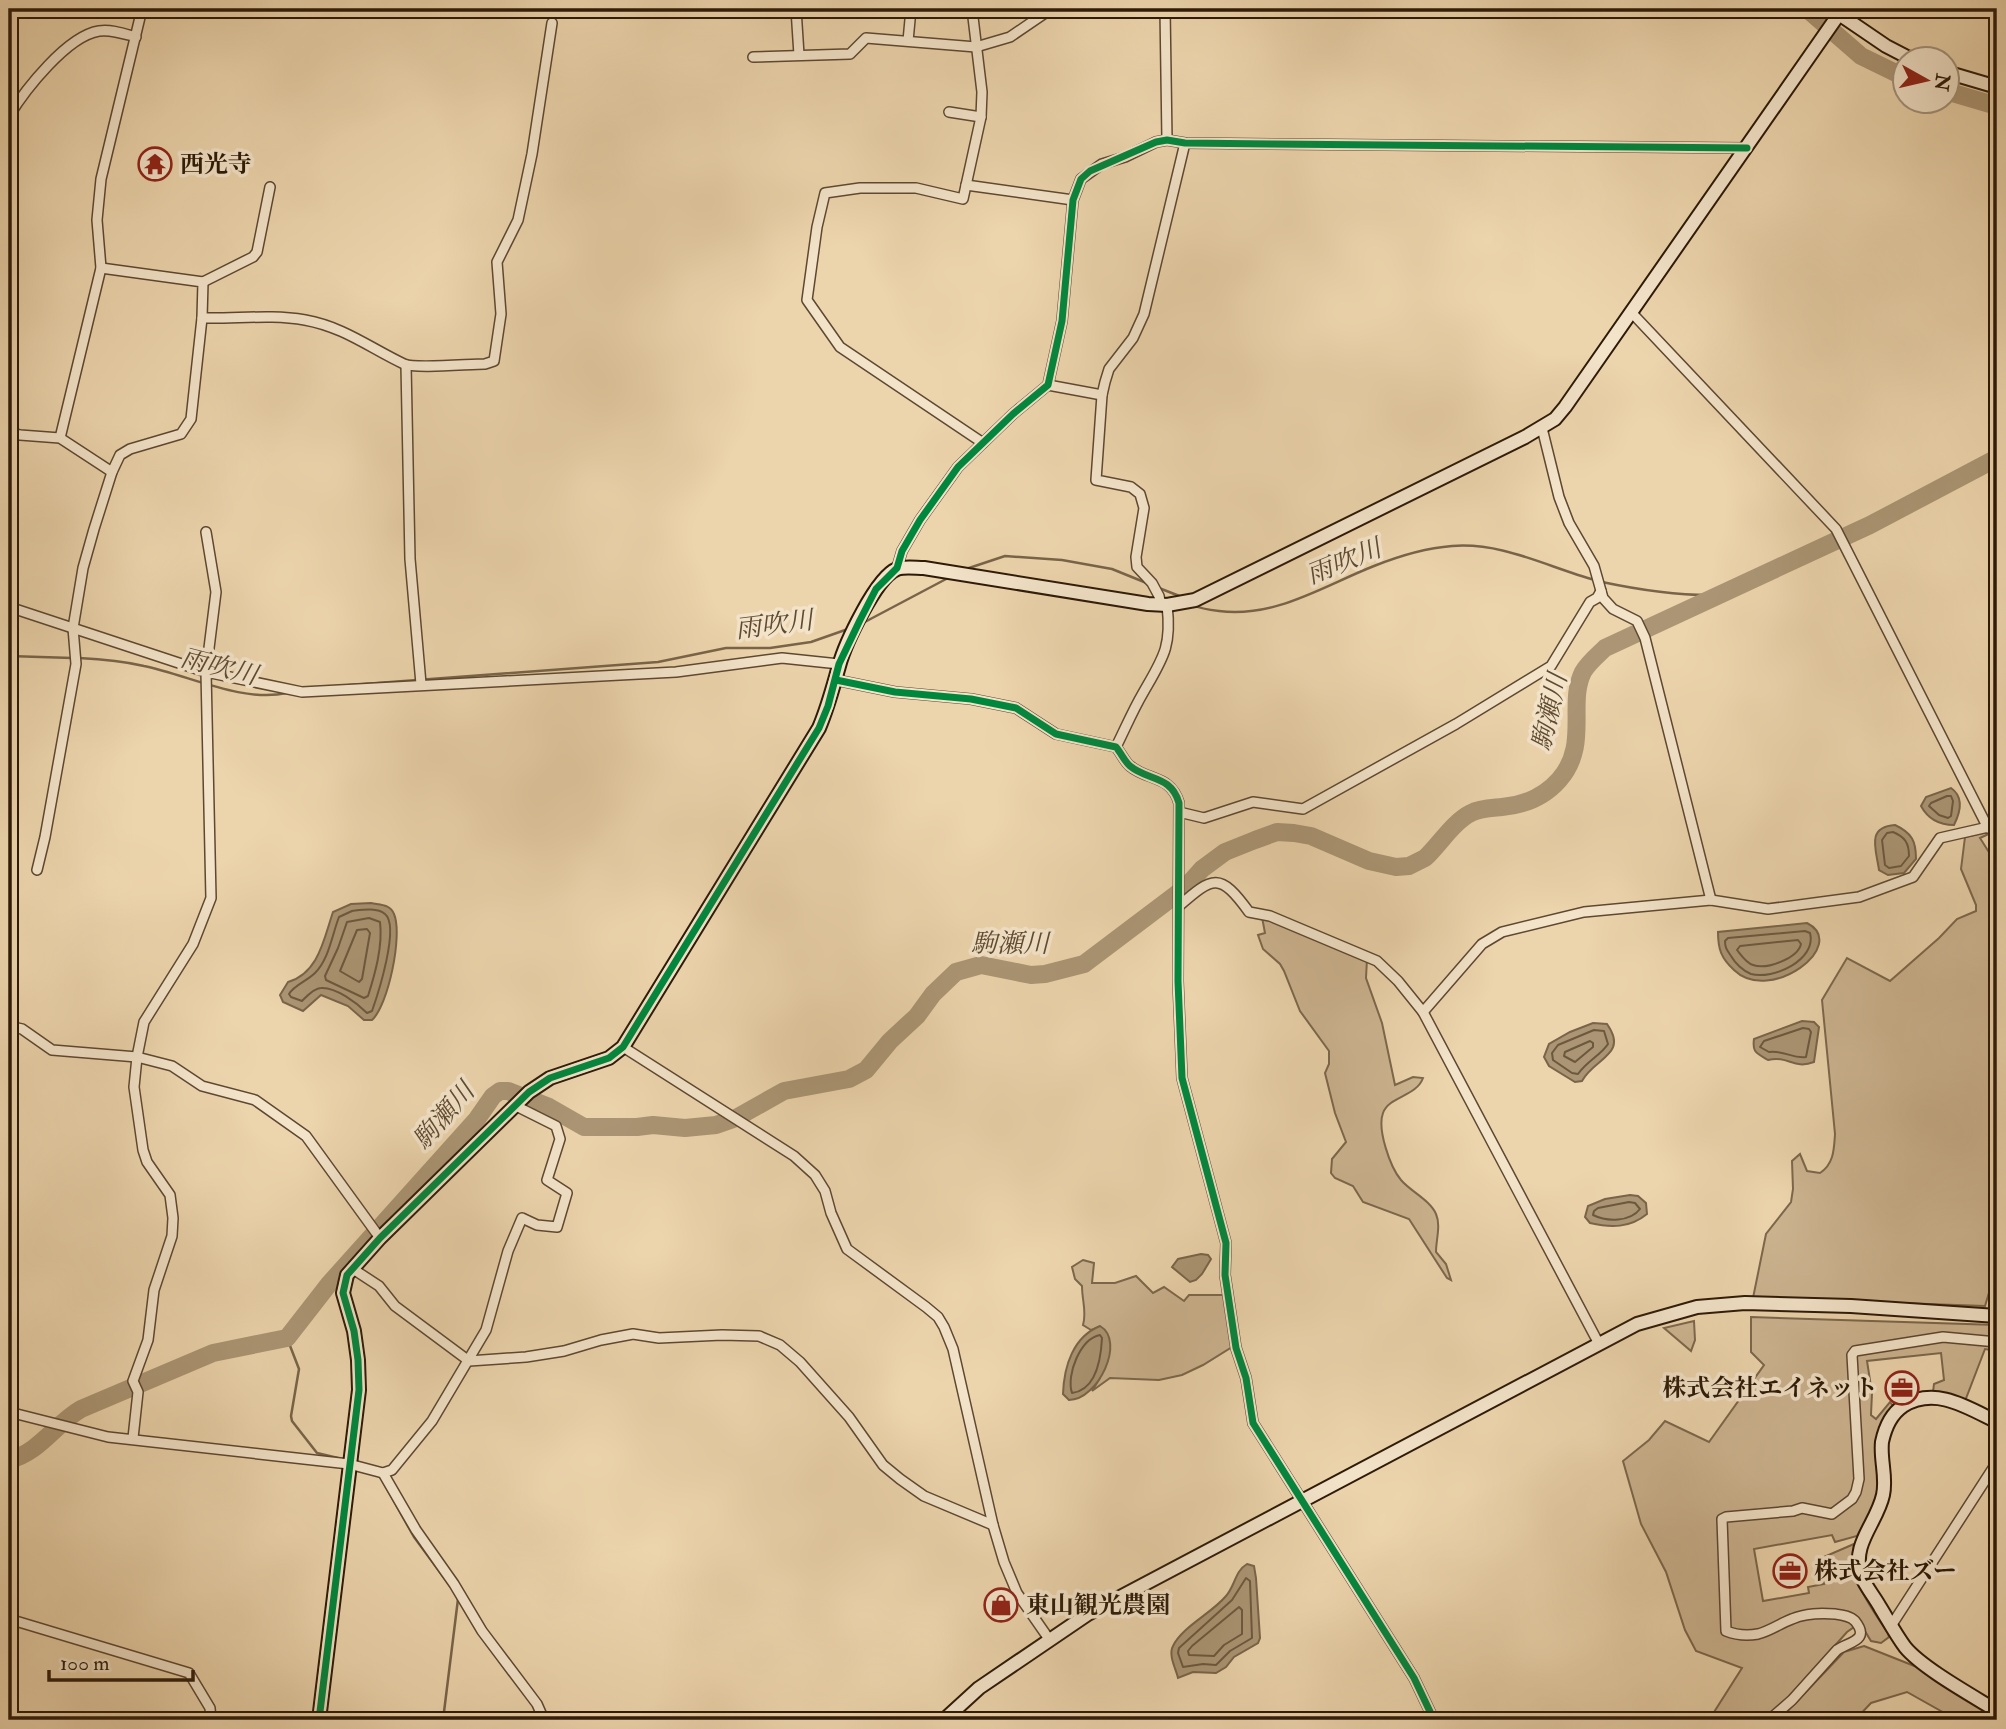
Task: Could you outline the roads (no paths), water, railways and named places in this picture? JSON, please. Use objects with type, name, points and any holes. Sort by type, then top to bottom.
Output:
[{"type":"street","points":[[60,438],[100,268],[97,220],[101,179],[142,9]]},
{"type":"street","points":[[796,9],[799,55]]},
{"type":"street","points":[[908,41],[911,9]]},
{"type":"street","points":[[972,9],[982,92],[981,117],[962,199],[916,188],[860,188],[825,192],[817,227],[807,300],[840,347],[983,443]]},
{"type":"street","points":[[753,57],[850,54],[866,37],[976,47],[1010,37],[1050,9]]},
{"type":"street","points":[[1165,9],[1167,140]]},
{"type":"street","points":[[897,568],[940,571],[1165,603],[1195,600],[1542,428],[1566,407],[1839,15],[1890,48]]},
{"type":"street","points":[[202,318],[272,316],[307,320],[371,344],[406,365],[485,364],[494,361],[501,314],[496,262],[518,220],[532,154],[552,23]]},
{"type":"street","points":[[9,116],[23,93],[44,69],[87,36],[108,30],[136,37]]},
{"type":"street","points":[[1960,76],[1997,88]]},
{"type":"street","points":[[949,112],[981,117]]},
{"type":"street","points":[[319,1720],[359,1390],[354,1331],[343,1293],[344,1282],[380,1238],[528,1092],[550,1078],[609,1058],[623,1047],[814,737],[828,706],[839,664],[860,620],[876,590],[897,568],[902,551],[920,520],[958,467],[1013,414],[1048,385],[1062,321],[1073,200],[1081,179],[1090,171],[1156,142],[1167,140],[1185,143],[1747,148]]},
{"type":"street","points":[[1116,747],[1162,661],[1168,633],[1165,603],[1137,567],[1136,557],[1144,508],[1140,494],[1131,487],[1096,480],[1102,395],[1109,369],[1133,338],[1144,314],[1185,143]]},
{"type":"street","points":[[966,185],[1073,200]]},
{"type":"street","points":[[100,268],[203,282],[253,257],[257,252],[270,187]]},
{"type":"street","points":[[37,870],[76,664],[73,628],[83,568],[112,472],[120,455],[130,449],[181,433],[191,419],[202,318],[203,282]]},
{"type":"street","points":[[1423,1012],[1482,944],[1502,932],[1584,912],[1711,900],[1768,909],[1859,897],[1913,877],[1940,838],[1993,827],[1836,529],[1631,312]]},
{"type":"street","points":[[406,365],[410,559],[421,684]]},
{"type":"street","points":[[1048,385],[1102,395]]},
{"type":"street","points":[[1542,428],[1559,497],[1569,523],[1594,566],[1607,604],[1637,621],[1645,638],[1711,900]]},
{"type":"street","points":[[9,432],[60,438],[112,472]]},
{"type":"street","points":[[133,1438],[135,1387],[148,1340],[154,1290],[172,1236],[173,1218],[170,1195],[142,1150],[142,1135],[135,1107],[137,1057],[144,1022],[193,944],[211,898],[206,672],[216,592],[206,532]]},
{"type":"street","points":[[1179,812],[1204,818],[1253,802],[1303,809],[1456,724],[1551,666],[1590,602],[1597,598],[1599,585]]},
{"type":"street","points":[[9,607],[206,672],[302,692],[676,672],[782,658],[839,664]]},
{"type":"street","points":[[836,680],[895,692],[971,699],[1016,708],[1056,734],[1116,747],[1130,766],[1165,782],[1176,792],[1179,812],[1178,981],[1182,1078],[1226,1243],[1225,1275],[1236,1348],[1246,1378],[1253,1423],[1414,1678],[1434,1720]]},
{"type":"street","points":[[1179,903],[1207,884],[1222,883],[1234,892],[1249,912],[1270,916],[1377,961],[1398,981],[1423,1012],[1599,1344]]},
{"type":"street","points":[[9,1026],[22,1029],[52,1050],[137,1057],[172,1066],[202,1086],[255,1100],[306,1136],[380,1238]]},
{"type":"street","points":[[623,1047],[794,1156],[815,1175],[825,1191],[843,1242],[853,1255],[938,1317],[953,1349],[993,1525],[1010,1578],[1049,1639]]},
{"type":"street","points":[[9,1412],[108,1437],[349,1464],[383,1473],[392,1470],[432,1421],[486,1330],[508,1251],[523,1218],[537,1225],[557,1227],[567,1193],[547,1180],[560,1139],[556,1126],[517,1104]]},
{"type":"street","points":[[353,1269],[379,1286],[396,1306],[469,1360],[526,1357],[564,1351],[633,1334],[659,1338],[759,1336],[780,1345],[800,1362],[849,1417],[883,1465],[900,1479],[924,1496],[993,1525]]},
{"type":"street","points":[[944,1720],[979,1688],[1088,1614],[1637,1324],[1712,1304],[1851,1306],[1997,1315]]},
{"type":"street","points":[[1769,1720],[1837,1650],[1843,1645],[1856,1642],[1860,1637],[1860,1630],[1852,1618],[1809,1614],[1759,1634],[1746,1636],[1726,1631],[1722,1519],[1802,1508],[1832,1514],[1852,1499],[1859,1479],[1853,1410],[1852,1354],[1855,1351],[1943,1337],[1997,1342]]},
{"type":"street","points":[[1997,1422],[1938,1397],[1923,1397],[1897,1410],[1889,1420],[1882,1445],[1885,1483],[1882,1497],[1862,1539],[1859,1563],[1864,1583],[1905,1647],[1917,1658],[1997,1711]]},
{"type":"street","points":[[1891,1626],[1997,1462]]},
{"type":"street","points":[[383,1473],[482,1631],[537,1704],[544,1720]]},
{"type":"street","points":[[9,1619],[189,1672],[210,1708],[211,1720]]},
{"type":"water","points":[[1951,788],[1959,800],[1954,825],[1935,820],[1921,806],[1926,797]]},
{"type":"water","points":[[1895,825],[1912,838],[1916,859],[1904,873],[1888,875],[1879,870],[1875,840],[1880,830]]},
{"type":"water","points":[[371,903],[390,908],[394,914],[397,937],[388,986],[372,1020],[364,1020],[348,1006],[321,995],[303,1011],[283,1002],[280,995],[288,982],[307,971],[319,953],[333,912],[351,904]]},
{"type":"water","points":[[1807,923],[1818,933],[1819,945],[1812,957],[1800,968],[1784,976],[1767,981],[1749,979],[1734,970],[1723,957],[1718,932]]},
{"type":"water","points":[[1802,1021],[1814,1022],[1819,1027],[1814,1062],[1801,1064],[1781,1059],[1768,1060],[1755,1050],[1754,1039]]},
{"type":"water","points":[[1593,1023],[1607,1024],[1613,1034],[1612,1050],[1582,1081],[1575,1082],[1549,1066],[1544,1057],[1549,1044]]},
{"type":"water","points":[[1638,1196],[1646,1203],[1647,1214],[1641,1219],[1620,1226],[1605,1226],[1590,1223],[1585,1217],[1588,1206],[1605,1199]]},
{"type":"water","points":[[1208,1255],[1211,1259],[1196,1280],[1190,1282],[1172,1267],[1178,1259]]},
{"type":"water","points":[[1100,1326],[1107,1333],[1110,1344],[1105,1369],[1090,1391],[1069,1400],[1063,1394],[1068,1363],[1083,1337]]},
{"type":"water","points":[[1247,1564],[1254,1566],[1256,1578],[1260,1638],[1258,1643],[1234,1657],[1226,1667],[1216,1673],[1193,1672],[1178,1678],[1172,1658],[1177,1639],[1226,1596]]},
{"type":"waterway","points":[[1807,9],[1861,56],[1890,70]]},
{"type":"waterway","points":[[1960,95],[1997,106]]},
{"type":"waterway","name":"駒瀬川","points":[[9,1460],[38,1445],[81,1409],[213,1353],[287,1338],[329,1284],[500,1091],[508,1091],[549,1107],[584,1127],[653,1125],[685,1128],[716,1125],[736,1118],[784,1091],[849,1079],[866,1070],[956,972],[981,965],[1031,975],[1084,964],[1186,887],[1202,869],[1225,852],[1255,840],[1277,832],[1294,833],[1311,836],[1369,861],[1396,867],[1409,866],[1425,858],[1464,817],[1482,809],[1526,802],[1547,791],[1559,780],[1574,753],[1577,697],[1583,672],[1605,648],[1870,525],[1997,458]]},
{"type":"waterway","name":"雨吹川","points":[[1193,605],[1219,611],[1260,610],[1299,599],[1393,559],[1452,546],[1507,552],[1595,580]]},
{"type":"waterway","name":"雨吹川","points":[[963,570],[1005,556],[1062,560],[1112,569],[1149,584]]},
{"type":"waterway","name":"雨吹川","points":[[861,624],[948,578]]},
{"type":"waterway","name":"雨吹川","points":[[1602,582],[1659,592],[1716,595]]},
{"type":"waterway","name":"雨吹川","points":[[1159,588],[1182,597]]},
{"type":"waterway","name":"雨吹川","points":[[311,688],[658,662],[726,648],[770,648],[811,642],[848,629]]},
{"type":"waterway","name":"雨吹川","points":[[9,656],[72,658]]},
{"type":"waterway","name":"雨吹川","points":[[79,658],[136,664],[234,691],[270,695],[287,693]]},
{"type":"waterway","points":[[287,1338],[299,1369],[292,1421],[317,1453],[338,1458]]},
{"type":"waterway","points":[[381,1478],[414,1537],[451,1587]]},
{"type":"waterway","points":[[443,1720],[458,1599]]},
{"type":"place","name":"西光寺","points":[[155,164]]},
{"type":"place","name":"株式会社エイネット","points":[[1902,1388]]},
{"type":"place","name":"株式会社ズー","points":[[1790,1571]]},
{"type":"place","name":"東山観光農園","points":[[1001,1605]]}]
